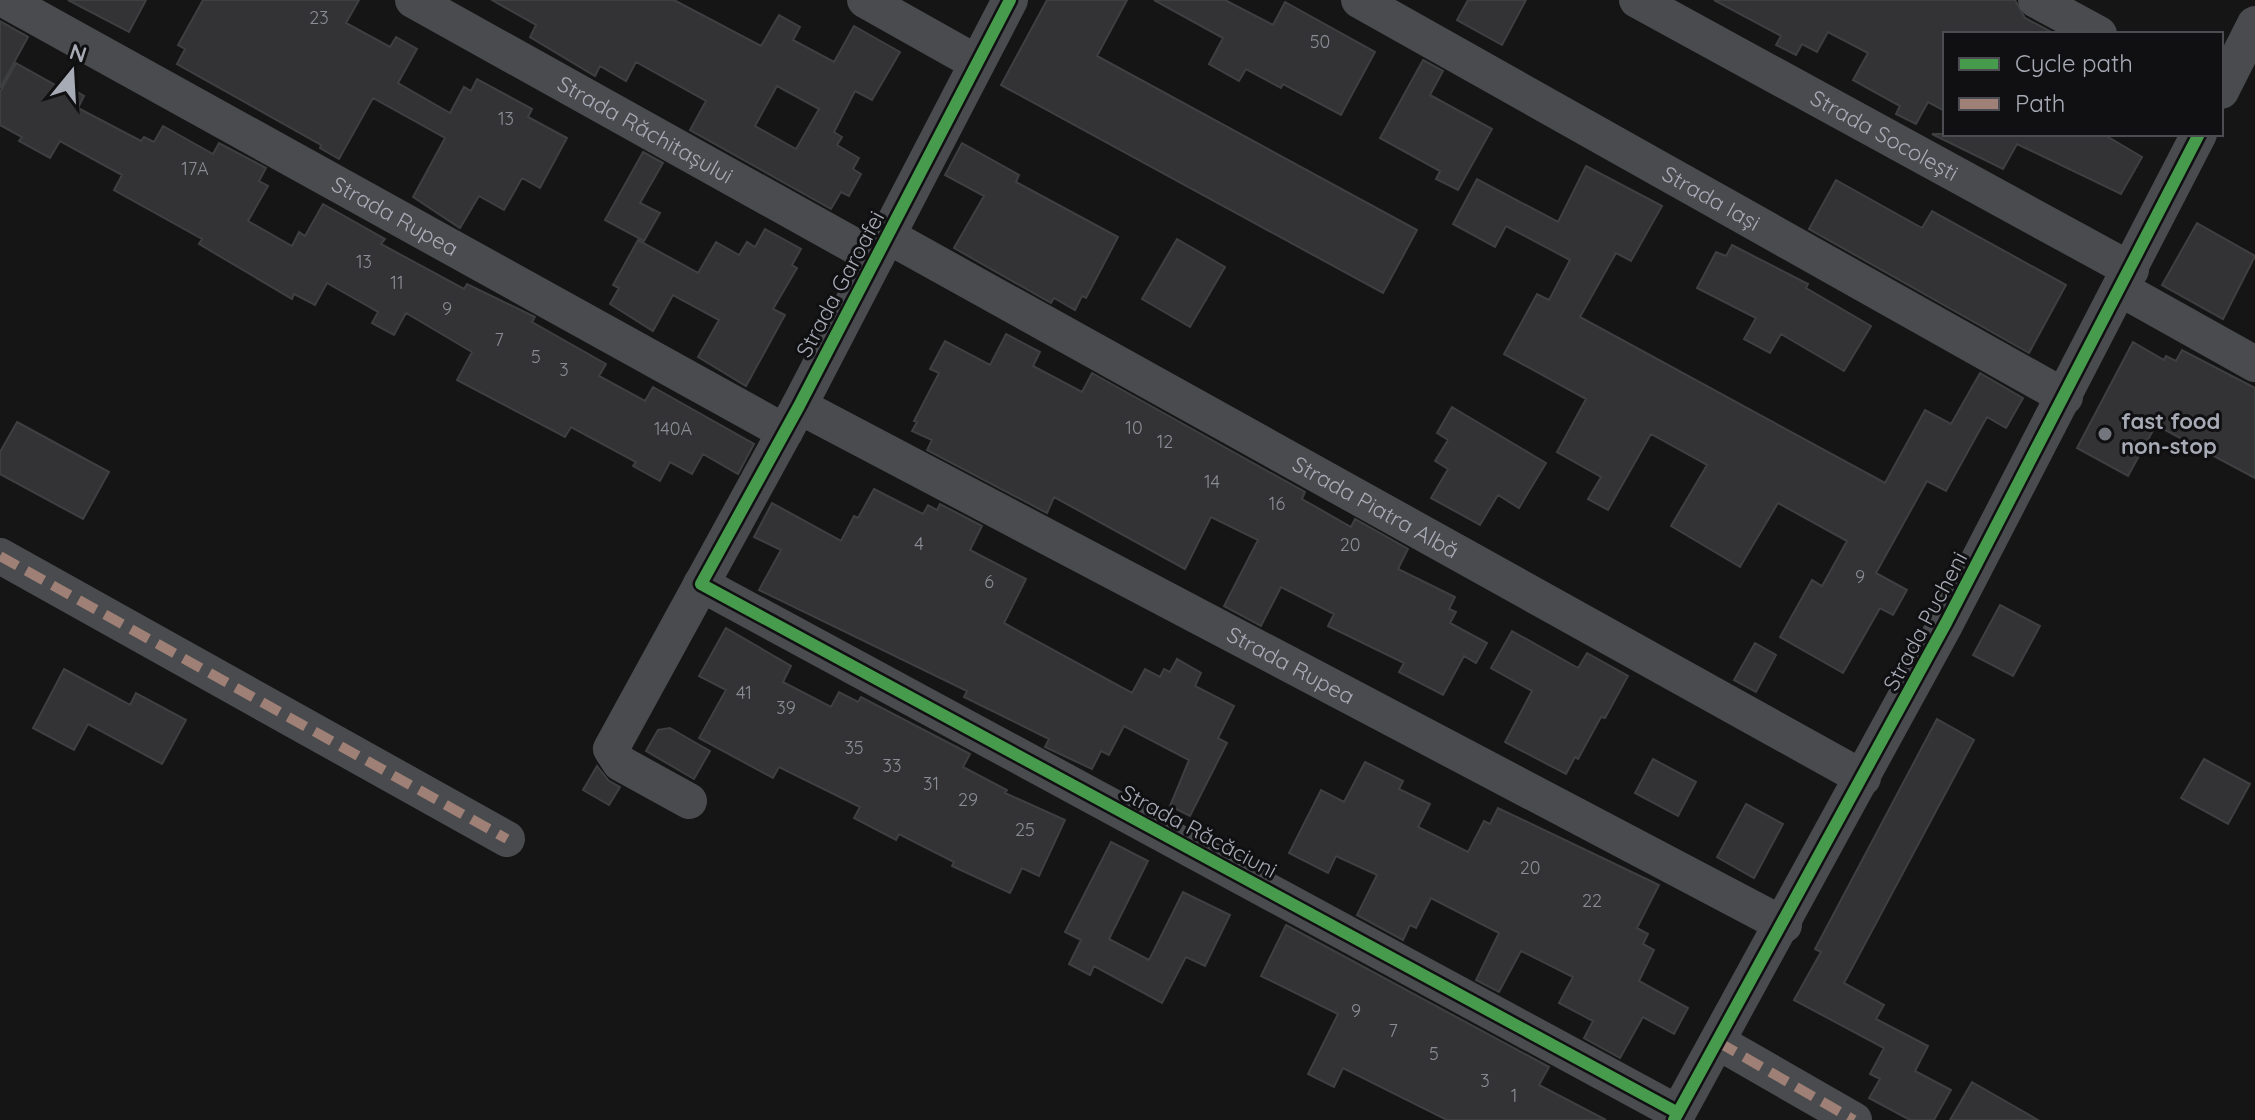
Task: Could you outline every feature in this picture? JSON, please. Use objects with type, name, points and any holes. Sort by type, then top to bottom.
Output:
[{"type":"street","name":"Strada Rupea","points":[[5,0],[792,419],[1784,925]]},
{"type":"street","name":"Strada Răchitașului","points":[[413,0],[882,247]]},
{"type":"street","points":[[865,0],[977,63]]},
{"type":"street","name":"Strada Garoafei","points":[[689,801],[620,763],[611,749],[792,419],[1010,0]]},
{"type":"street","name":"Strada Iași","points":[[1359,0],[2065,397]]},
{"type":"street","name":"Strada Socolești","points":[[1637,0],[2126,279],[2255,364]]},
{"type":"street","points":[[2036,0],[2095,32]]},
{"type":"street","points":[[2248,0],[2255,4]]},
{"type":"street","points":[[2223,87],[2255,24]]},
{"type":"street","name":"Strada Pucheni","points":[[1676,1117],[1863,778],[2065,397],[2198,136]]},
{"type":"street","name":"Strada Piatra Albă","points":[[882,247],[1863,778]]},
{"type":"street","points":[[0,556],[507,839]]},
{"type":"street","name":"Strada Răcăciuni","points":[[701,584],[1676,1117]]},
{"type":"street","points":[[1718,1042],[1854,1120]]},
{"type":"building","points":[[68,0],[146,0],[129,32]]},
{"type":"building","points":[[203,0],[359,0],[346,23],[390,47],[396,37],[417,49],[398,83],[450,113],[464,87],[471,91],[477,79],[532,109],[528,117],[567,138],[540,188],[522,178],[504,210],[479,196],[460,228],[413,197],[445,138],[373,98],[339,159],[320,148],[321,145],[177,64],[185,49],[178,45]]},
{"type":"building","points":[[492,0],[674,0],[761,46],[779,15],[800,27],[793,40],[834,62],[854,26],[900,52],[872,100],[855,91],[834,132],[842,137],[837,145],[859,158],[853,169],[861,174],[849,196],[841,192],[831,209],[690,130],[706,101],[636,62],[626,81],[600,66],[595,76],[530,37],[536,25]],"holes":[[[777,86],[819,109],[796,149],[755,126]]]},
{"type":"building","points":[[1047,0],[1127,0],[1097,56],[1417,230],[1383,293],[1001,85]]},
{"type":"building","points":[[1154,0],[1225,0],[1273,25],[1285,2],[1375,52],[1341,115],[1283,84],[1281,88],[1246,69],[1239,81],[1209,64],[1223,38]]},
{"type":"building","points":[[1468,0],[1526,0],[1502,45],[1457,20]]},
{"type":"building","points":[[1714,0],[2015,0],[2025,18],[2051,32],[1943,32],[1943,110],[1928,102],[1916,124],[1896,114],[1900,106],[1853,80],[1868,53],[1828,32],[1817,52],[1802,44],[1796,55],[1776,45],[1781,36]]},
{"type":"building","points":[[0,21],[28,37],[0,88]]},
{"type":"building","points":[[1423,60],[1443,71],[1430,95],[1492,129],[1458,190],[1436,179],[1440,171],[1380,138]]},
{"type":"building","points":[[16,63],[59,87],[61,83],[84,96],[78,108],[141,141],[144,137],[154,142],[163,126],[213,154],[219,143],[266,168],[259,181],[268,186],[248,221],[292,246],[299,232],[305,236],[323,204],[385,239],[381,244],[464,289],[467,284],[535,317],[532,322],[606,364],[599,376],[645,401],[653,387],[754,444],[738,474],[703,454],[692,474],[670,462],[660,481],[633,466],[636,462],[571,427],[565,437],[457,380],[472,352],[406,313],[394,335],[372,323],[378,312],[327,283],[315,305],[294,294],[292,299],[199,244],[202,239],[114,190],[122,175],[60,141],[50,158],[19,141],[22,137],[0,125],[0,92]]},
{"type":"building","points":[[1932,134],[2106,136],[2142,157],[2121,194],[2017,144],[2003,169]]},
{"type":"building","points":[[962,143],[1019,175],[1016,182],[1118,237],[1086,298],[1082,296],[1075,310],[1054,298],[1051,303],[954,248],[984,196],[945,175]]},
{"type":"building","points":[[643,152],[663,163],[640,203],[660,213],[644,241],[605,220]]},
{"type":"building","points":[[1586,166],[1662,206],[1631,261],[1616,253],[1580,317],[1885,483],[1925,410],[1951,424],[1980,373],[2023,398],[2006,428],[1987,417],[1946,491],[1927,481],[1876,573],[1907,590],[1893,615],[1880,608],[1843,673],[1780,637],[1812,580],[1822,586],[1847,541],[1778,503],[1740,567],[1671,526],[1707,465],[1651,434],[1608,510],[1588,499],[1601,477],[1557,452],[1586,399],[1504,354],[1537,294],[1549,300],[1570,260],[1506,226],[1495,247],[1453,224],[1477,179],[1558,222]]},
{"type":"building","points":[[1836,180],[1922,228],[1932,211],[2066,285],[2029,353],[1809,229]]},
{"type":"building","points":[[2197,223],[2255,256],[2223,319],[2162,285]]},
{"type":"building","points":[[765,229],[801,249],[792,265],[797,268],[773,309],[785,315],[746,386],[698,357],[719,320],[673,295],[653,331],[610,304],[619,288],[613,285],[638,240],[698,273],[716,242],[739,255],[747,242],[755,247]]},
{"type":"building","points":[[1177,239],[1225,267],[1190,327],[1142,299]]},
{"type":"building","points":[[1732,245],[1808,284],[1806,288],[1871,326],[1844,371],[1781,334],[1770,353],[1744,339],[1756,318],[1697,288],[1716,252],[1726,256]]},
{"type":"building","points":[[1006,334],[1040,352],[1033,366],[1082,392],[1092,373],[1305,492],[1302,499],[1351,527],[1355,519],[1408,549],[1398,569],[1455,597],[1449,609],[1456,612],[1450,623],[1487,643],[1476,663],[1464,656],[1443,695],[1399,672],[1404,663],[1328,626],[1334,614],[1281,587],[1261,626],[1224,606],[1258,540],[1211,517],[1185,569],[1054,497],[1047,513],[927,450],[932,440],[912,431],[917,422],[914,421],[939,373],[930,369],[945,341],[990,365]]},
{"type":"building","points":[[2133,342],[2164,360],[2166,356],[2176,361],[2182,350],[2255,388],[2255,478],[2156,425],[2128,476],[2077,448]]},
{"type":"building","points":[[1452,407],[1546,463],[1519,508],[1498,495],[1480,525],[1431,498],[1448,469],[1435,461],[1448,440],[1437,433]]},
{"type":"building","points":[[17,422],[109,472],[83,519],[0,474],[0,452]]},
{"type":"building","points":[[874,489],[923,514],[928,505],[937,510],[940,504],[982,526],[970,550],[1026,579],[1004,623],[1132,693],[1145,669],[1160,677],[1164,669],[1170,672],[1177,659],[1201,673],[1195,686],[1234,706],[1218,738],[1227,743],[1190,816],[1170,806],[1189,760],[1124,726],[1109,755],[1101,751],[1092,769],[1045,747],[1049,739],[964,697],[967,691],[759,590],[781,550],[754,537],[772,503],[841,541],[854,516],[858,518]]},
{"type":"building","points":[[2000,605],[2040,626],[2013,676],[1973,655]]},
{"type":"building","points":[[726,628],[791,666],[783,682],[831,707],[839,692],[858,702],[861,697],[970,754],[963,767],[1007,790],[1005,793],[1065,820],[1039,876],[1022,868],[1010,893],[952,866],[954,862],[899,834],[896,840],[854,818],[860,807],[779,767],[773,778],[699,738],[726,690],[699,676]]},
{"type":"building","points":[[1512,631],[1578,668],[1587,653],[1628,676],[1605,718],[1601,717],[1566,774],[1505,742],[1532,691],[1491,668]]},
{"type":"building","points":[[1755,643],[1776,655],[1756,692],[1734,680]]},
{"type":"building","points":[[64,669],[130,705],[136,693],[186,720],[162,764],[88,724],[74,750],[33,728]]},
{"type":"building","points":[[1937,719],[1974,740],[1844,983],[1884,1005],[1876,1019],[1928,1046],[1915,1071],[1951,1090],[1934,1120],[1910,1120],[1869,1098],[1880,1079],[1870,1074],[1884,1048],[1794,1000],[1821,952],[1815,949]]},
{"type":"building","points":[[670,728],[710,751],[694,779],[646,751],[658,730]]},
{"type":"building","points":[[1653,759],[1696,782],[1678,816],[1635,793]]},
{"type":"building","points":[[2204,759],[2250,784],[2228,824],[2181,798]]},
{"type":"building","points":[[1365,762],[1403,781],[1399,789],[1430,804],[1418,827],[1468,852],[1484,821],[1490,824],[1498,808],[1659,885],[1637,928],[1648,934],[1643,944],[1654,950],[1639,981],[1688,1008],[1674,1034],[1643,1017],[1620,1058],[1584,1038],[1593,1021],[1559,1003],[1573,977],[1521,951],[1499,992],[1476,980],[1499,933],[1431,898],[1416,928],[1410,925],[1403,940],[1357,915],[1377,875],[1336,856],[1328,873],[1289,853],[1321,790],[1344,802]]},
{"type":"building","points":[[597,766],[609,781],[620,787],[609,805],[583,790]]},
{"type":"building","points":[[1746,804],[1783,824],[1754,878],[1717,857]]},
{"type":"building","points":[[1111,842],[1148,861],[1109,939],[1149,960],[1183,892],[1230,915],[1205,966],[1186,957],[1162,1003],[1094,966],[1090,975],[1069,964],[1081,940],[1065,932]]},
{"type":"building","points":[[1286,925],[1549,1067],[1539,1085],[1606,1120],[1447,1120],[1343,1068],[1334,1087],[1308,1074],[1338,1014],[1261,976]]},
{"type":"building","points":[[1972,1082],[2038,1120],[1950,1120]]},
{"type":"marked path","points":[[0,556],[507,839]]},
{"type":"marked path","points":[[1718,1042],[1854,1120]]},
{"type":"cycle path","points":[[1010,0],[799,406],[701,584],[1678,1113]]},
{"type":"cycle path","points":[[1674,1120],[1946,623],[2198,136]]},
{"type":"place","name":"fast food non-stop","points":[[2105,434]]}]
